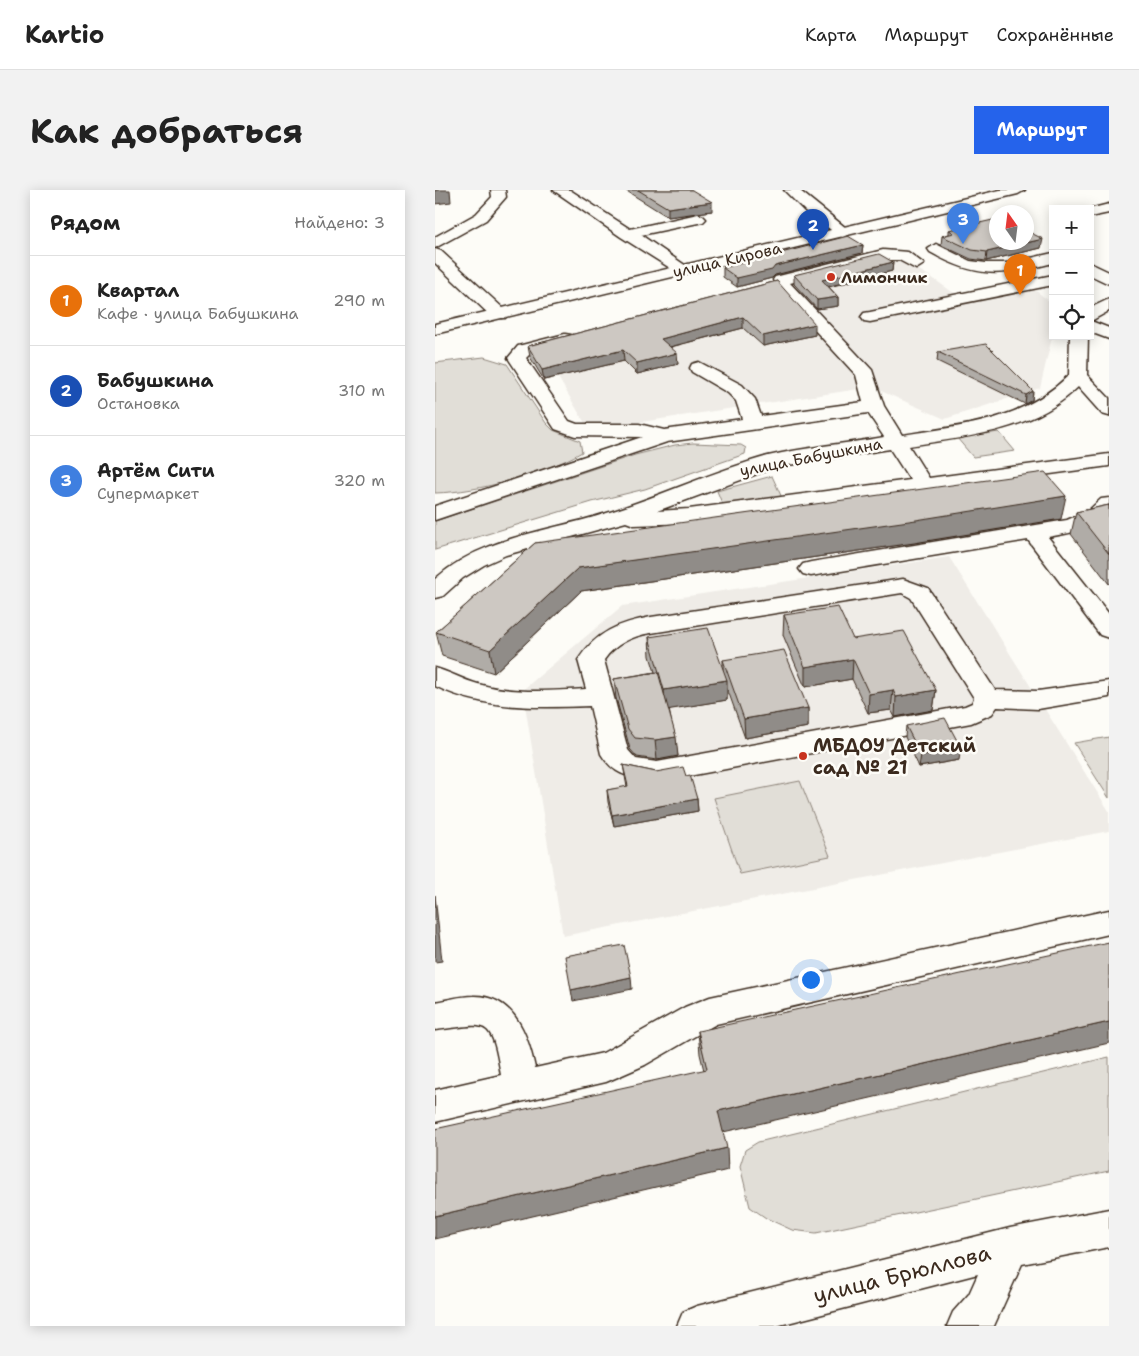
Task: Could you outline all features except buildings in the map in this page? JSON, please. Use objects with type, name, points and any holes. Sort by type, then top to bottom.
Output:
[{"type":"street","points":[[435,243],[488,211],[499,197],[498,190]]},
{"type":"street","points":[[560,190],[685,270]]},
{"type":"street","points":[[791,190],[810,208],[843,232]]},
{"type":"street","name":"улица Кирова","points":[[436,328],[1019,190]]},
{"type":"street","points":[[1094,212],[1109,208]]},
{"type":"street","points":[[626,234],[698,220]]},
{"type":"street","points":[[936,249],[962,264],[974,267],[1014,267],[1049,259]]},
{"type":"street","points":[[435,254],[499,314]]},
{"type":"street","points":[[917,264],[902,256],[883,255],[781,280],[773,285],[865,374],[874,406],[924,486]]},
{"type":"street","points":[[1094,267],[1109,266]]},
{"type":"street","points":[[1094,270],[1109,279]]},
{"type":"street","points":[[871,317],[1049,281]]},
{"type":"street","points":[[1094,313],[1109,304]]},
{"type":"street","points":[[1094,328],[1109,334]]},
{"type":"street","points":[[580,336],[524,350],[517,358],[562,425],[575,430],[639,430],[665,436]]},
{"type":"street","points":[[1079,340],[1078,376],[1109,410]]},
{"type":"street","points":[[699,368],[735,389],[745,399],[753,423]]},
{"type":"street","name":"улица Бабушкина","points":[[435,592],[443,572],[502,546],[617,518],[739,470],[774,461],[994,426],[1029,412],[1062,392],[1078,376]]},
{"type":"street","points":[[435,513],[665,436],[874,406]]},
{"type":"street","points":[[617,518],[689,516],[1109,460]]},
{"type":"street","points":[[811,569],[1034,533],[1085,522],[1109,504]]},
{"type":"street","points":[[1034,533],[1109,630]]},
{"type":"street","points":[[903,586],[916,590],[920,594],[987,698],[983,708],[971,714],[657,772],[628,767],[615,754],[591,660],[600,646],[623,631],[903,586]]},
{"type":"street","points":[[435,676],[469,692],[502,699],[601,697]]},
{"type":"street","points":[[987,698],[1038,700],[1109,689]]},
{"type":"street","points":[[435,1106],[521,1088],[606,1067],[628,1059],[688,1021],[710,1011],[1109,922]]},
{"type":"street","points":[[435,1016],[477,1010],[497,1017],[508,1028],[521,1088]]},
{"type":"street","name":"улица Брюллова","points":[[697,1326],[1010,1247],[1109,1228]]},
{"type":"street","points":[[967,1326],[983,1308],[1010,1247]]},
{"type":"shaded area","points":[[897,257],[958,296],[1027,284],[1049,301],[1049,340],[1051,340],[1040,388],[945,419],[872,387],[589,430],[542,350]]},
{"type":"shaded area","points":[[484,357],[507,364],[546,423],[553,430],[580,441],[582,452],[549,468],[511,480],[471,489],[435,493],[435,363]]},
{"type":"shaded area","points":[[999,432],[1015,451],[973,457],[957,438]]},
{"type":"shaded area","points":[[693,443],[741,445],[746,448],[745,454],[645,489],[592,502],[435,550],[435,521],[635,455],[675,445]]},
{"type":"shaded area","points":[[772,476],[783,500],[724,508],[717,491]]},
{"type":"shaded area","name":"МБДОУ Детский сад № 21","points":[[949,557],[1109,811],[1109,831],[563,936],[524,699],[525,688],[622,606]]},
{"type":"shaded area","points":[[1109,737],[1109,798],[1074,743]]},
{"type":"shaded area","points":[[800,781],[830,856],[740,874],[714,798]]},
{"type":"shaded area","points":[[1109,1057],[1109,1171],[816,1233],[792,1230],[766,1218],[750,1207],[740,1166],[745,1150],[758,1142]]},
{"type":"place","name":"Артём Сити","points":[[963,244]]},
{"type":"place","name":"Бабушкина","points":[[813,250]]},
{"type":"place","name":"Лимончик","points":[[831,277]]},
{"type":"place","name":"Квартал","points":[[1020,295]]},
{"type":"place","name":"МБДОУ Детский сад № 21","points":[[803,756]]}]
